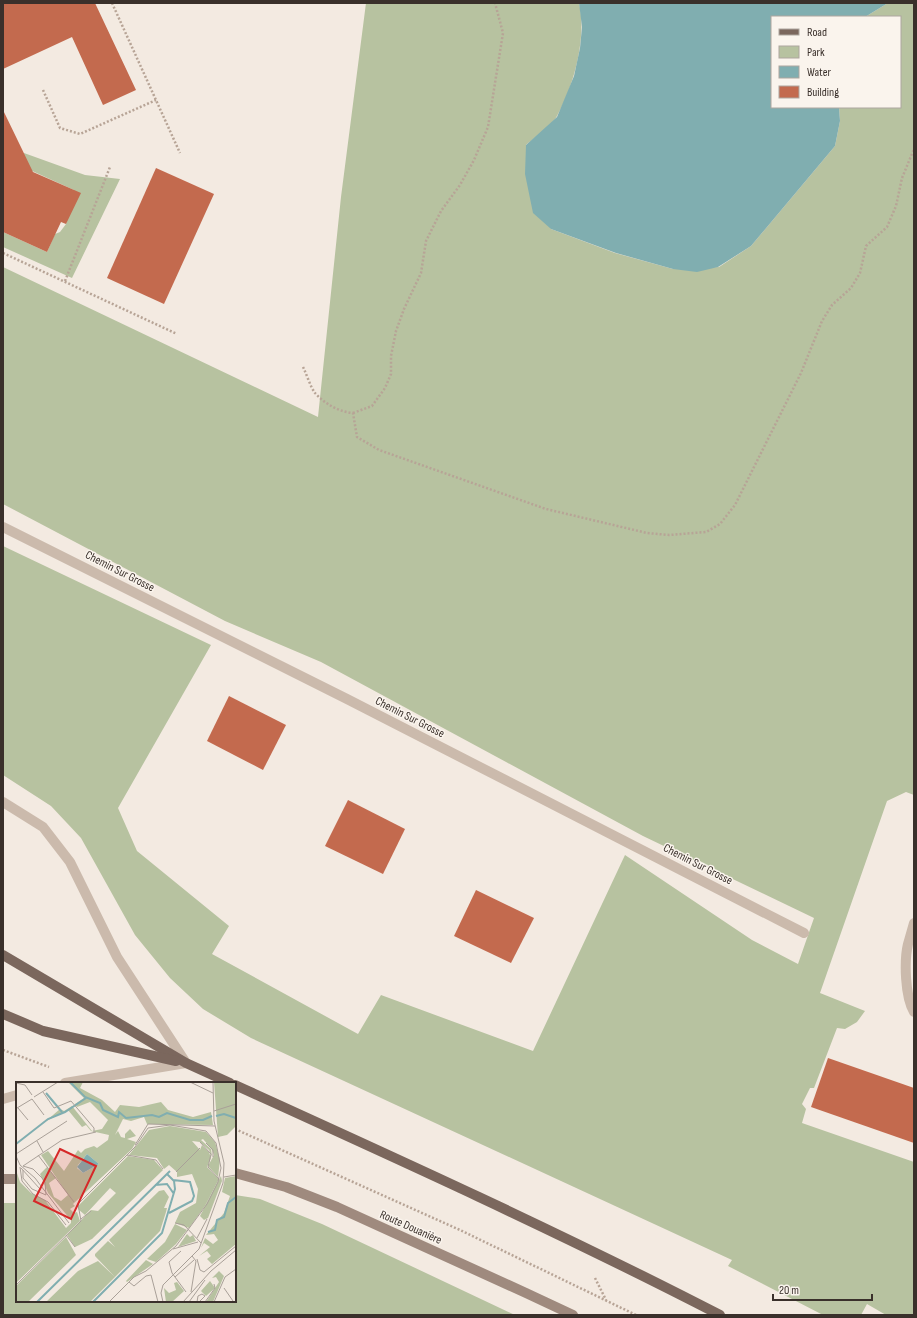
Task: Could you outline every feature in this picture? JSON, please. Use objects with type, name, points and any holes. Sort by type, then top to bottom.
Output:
[{"type":"main road","points":[[3,955],[186,1063],[228,1082]]},
{"type":"main road","points":[[3,1014],[43,1030],[186,1063]]},
{"type":"main road","points":[[236,1086],[436,1176],[570,1240],[720,1315]]},
{"type":"street","name":"Chemin Sur Grosse","points":[[3,527],[340,696],[804,932]]},
{"type":"street","points":[[3,802],[43,827],[70,862],[117,957],[186,1063],[70,1082]]},
{"type":"street","points":[[914,922],[908,945],[906,974],[907,990],[914,1012]]},
{"type":"street","points":[[3,1098],[16,1095]]},
{"type":"street","name":"Route Douanière","points":[[236,1173],[286,1187],[337,1207],[572,1315]]},
{"type":"street","points":[[3,1179],[16,1179]]},
{"type":"path","points":[[112,3],[180,153]]},
{"type":"path","points":[[303,367],[314,392],[330,405],[342,412],[353,413],[372,406],[385,388],[392,374],[391,356],[396,331],[421,273],[426,241],[441,211],[460,185],[474,160],[488,127],[495,75],[503,33],[495,3]]},
{"type":"path","points":[[43,90],[60,128],[80,134],[156,100]]},
{"type":"path","points":[[353,413],[357,437],[379,450],[546,509],[647,533],[669,535],[706,532],[720,524],[735,506],[801,373],[822,321],[832,306],[852,288],[860,273],[866,246],[887,227],[896,206],[902,178],[914,149]]},
{"type":"path","points":[[65,281],[110,167]]},
{"type":"path","points":[[3,253],[177,334]]},
{"type":"path","points":[[3,1050],[81,1080]]},
{"type":"path","points":[[236,1129],[460,1230],[636,1315]]},
{"type":"green space","points":[[366,3],[579,3],[581,16],[580,46],[574,76],[569,90],[555,119],[548,127],[526,145],[551,229],[615,253],[673,269],[719,267],[751,246],[835,146],[840,121],[839,108],[901,108],[901,16],[867,16],[888,3],[914,3],[914,795],[906,792],[887,801],[820,993],[865,1011],[857,1022],[845,1029],[837,1028],[814,1088],[810,1088],[802,1104],[806,1109],[802,1123],[914,1162],[914,1315],[886,1315],[867,1304],[861,1315],[823,1315],[728,1266],[732,1260],[251,1038],[203,1009],[170,978],[135,935],[81,838],[51,806],[3,775],[3,546],[211,645],[118,808],[137,851],[229,926],[212,954],[358,1034],[381,995],[533,1051],[625,855],[752,940],[798,964],[814,918],[643,836],[321,662],[225,621],[3,504],[3,267],[318,417],[341,197]]},
{"type":"green space","points":[[24,153],[85,175],[120,179],[72,278],[3,247],[3,232],[47,252],[55,234],[60,232],[66,224],[74,190],[19,165]]},
{"type":"green space","points":[[236,1195],[260,1199],[322,1224],[515,1315],[3,1315],[3,1203],[16,1203],[16,1302],[236,1302]]},
{"type":"water","points":[[579,3],[888,3],[867,16],[771,16],[771,108],[839,108],[840,121],[835,146],[751,246],[718,267],[697,272],[673,269],[616,253],[551,229],[533,213],[525,174],[526,145],[557,117],[574,76],[580,48],[582,27]]},
{"type":"building","points":[[3,3],[95,3],[136,90],[103,105],[72,37],[3,69]]},
{"type":"building","points":[[3,110],[33,172],[81,193],[66,224],[61,222],[47,252],[3,232]]},
{"type":"building","points":[[156,168],[214,194],[164,304],[107,278]]},
{"type":"building","points":[[229,696],[286,725],[263,770],[207,741]]},
{"type":"building","points":[[348,800],[405,829],[383,874],[325,846]]},
{"type":"building","points":[[476,890],[534,918],[511,963],[454,936]]},
{"type":"building","points":[[828,1058],[914,1088],[914,1143],[811,1107]]}]
